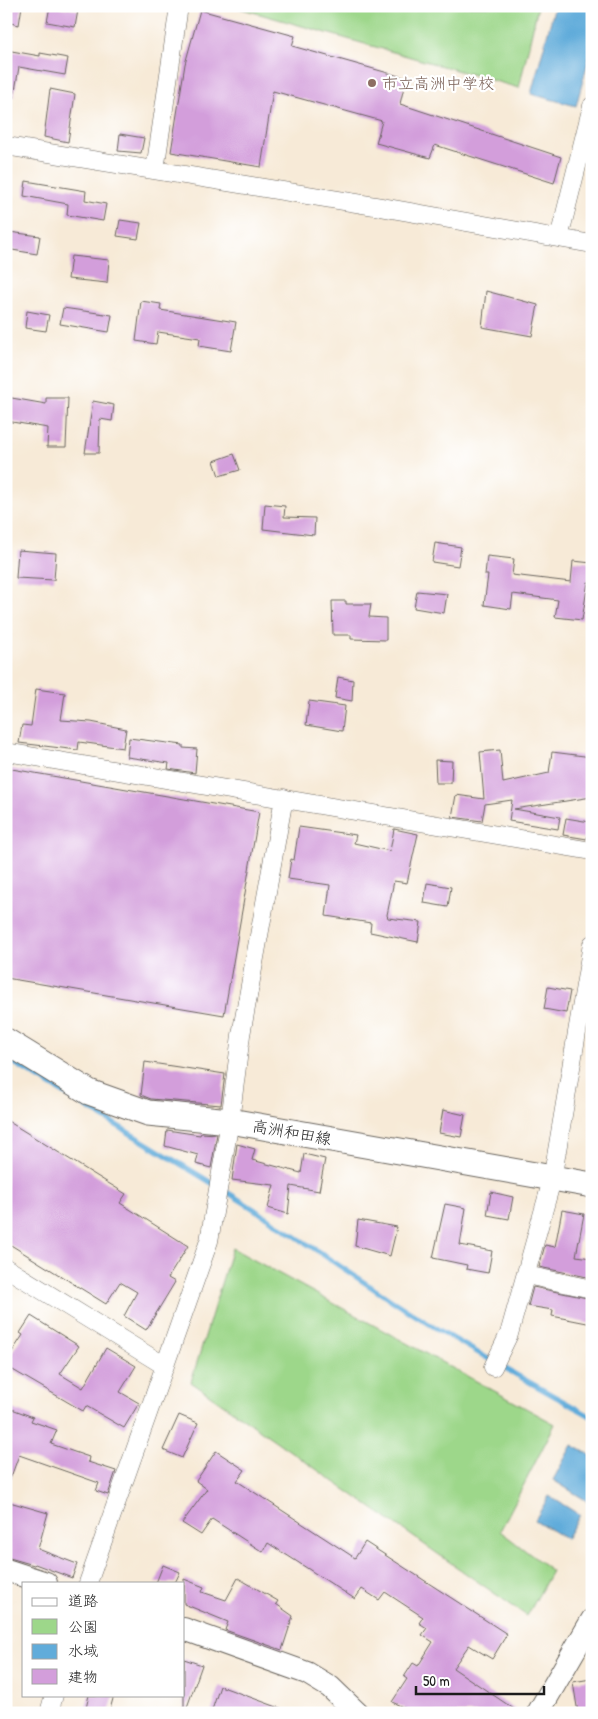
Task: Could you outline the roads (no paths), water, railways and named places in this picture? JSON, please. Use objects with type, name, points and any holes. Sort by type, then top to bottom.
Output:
[{"type":"main road","name":"高洲和田線","points":[[6,1041],[89,1092],[148,1113],[230,1121],[552,1180],[592,1185]]},
{"type":"street","points":[[155,170],[179,6]]},
{"type":"street","points":[[559,238],[592,106]]},
{"type":"street","points":[[6,146],[592,244]]},
{"type":"street","points":[[6,752],[592,850]]},
{"type":"street","points":[[88,1582],[209,1241],[230,1121],[241,1034],[284,798]]},
{"type":"street","points":[[493,1367],[509,1334],[552,1180],[591,955]]},
{"type":"street","points":[[6,1268],[165,1366]]},
{"type":"street","points":[[526,1275],[592,1289]]},
{"type":"street","points":[[6,1570],[43,1582]]},
{"type":"street","points":[[538,1713],[592,1620]]},
{"type":"street","points":[[185,1629],[307,1673],[330,1687],[357,1713]]},
{"type":"street","points":[[49,1713],[54,1696]]},
{"type":"water","points":[[555,6],[592,6],[592,47],[576,106],[531,94]]},
{"type":"water","points":[[572,1445],[592,1456],[592,1504],[553,1480]]},
{"type":"water","points":[[549,1496],[580,1515],[566,1539],[535,1520]]},
{"type":"waterway","points":[[6,1058],[215,1185]]},
{"type":"waterway","points":[[222,1189],[416,1316],[592,1417]]},
{"type":"place","name":"市立高洲中学校","points":[[372,83]]}]
